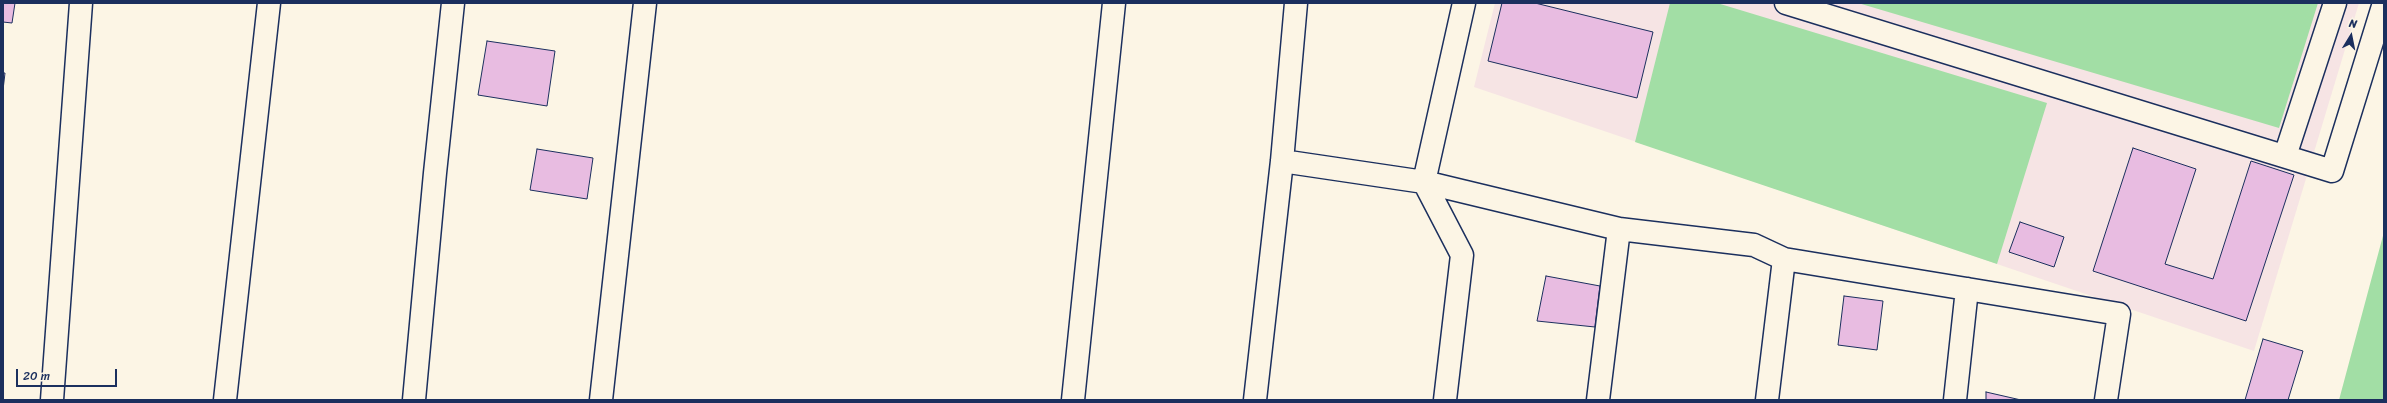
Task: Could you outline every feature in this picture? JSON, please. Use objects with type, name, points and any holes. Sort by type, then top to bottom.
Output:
[{"type":"street","points":[[52,400],[81,3]]},
{"type":"street","points":[[225,400],[269,3]]},
{"type":"street","points":[[414,400],[435,173],[453,3]]},
{"type":"street","points":[[601,400],[645,3]]},
{"type":"street","points":[[1073,400],[1114,3]]},
{"type":"street","points":[[1255,400],[1282,161],[1296,3]]},
{"type":"street","points":[[1445,400],[1462,255],[1424,182],[1464,3]]},
{"type":"street","points":[[1786,3],[2332,171],[2384,3]]},
{"type":"street","points":[[2285,156],[2335,3]]},
{"type":"street","points":[[1282,161],[1424,182],[1619,229],[1754,245],[1784,259],[2119,314],[2106,400]]},
{"type":"street","points":[[1598,400],[1619,229]]},
{"type":"street","points":[[1767,400],[1784,259]]},
{"type":"street","points":[[1955,400],[1967,289]]},
{"type":"shaded area","points":[[1495,3],[2359,3],[2254,351],[1474,87]]},
{"type":"green space","points":[[1670,3],[1717,3],[2047,103],[1997,264],[1635,142]]},
{"type":"green space","points":[[1858,3],[2318,3],[2279,128]]},
{"type":"green space","points":[[2384,232],[2384,400],[2339,400]]},
{"type":"building","points":[[3,3],[15,3],[12,23],[3,22]]},
{"type":"building","points":[[1502,3],[1535,3],[1653,32],[1637,98],[1488,61]]},
{"type":"building","points":[[487,41],[555,51],[547,106],[478,95]]},
{"type":"building","points":[[3,73],[5,73],[3,90]]},
{"type":"building","points":[[2133,148],[2196,169],[2165,264],[2213,279],[2251,161],[2294,175],[2246,321],[2093,271]]},
{"type":"building","points":[[537,149],[593,158],[587,199],[530,190]]},
{"type":"building","points":[[2020,222],[2064,237],[2054,267],[2009,252]]},
{"type":"building","points":[[1546,276],[1600,286],[1595,327],[1537,321]]},
{"type":"building","points":[[1844,296],[1883,301],[1877,350],[1838,345]]},
{"type":"building","points":[[2263,339],[2303,351],[2288,400],[2245,400]]},
{"type":"building","points":[[1986,392],[2021,400],[1986,400]]}]
